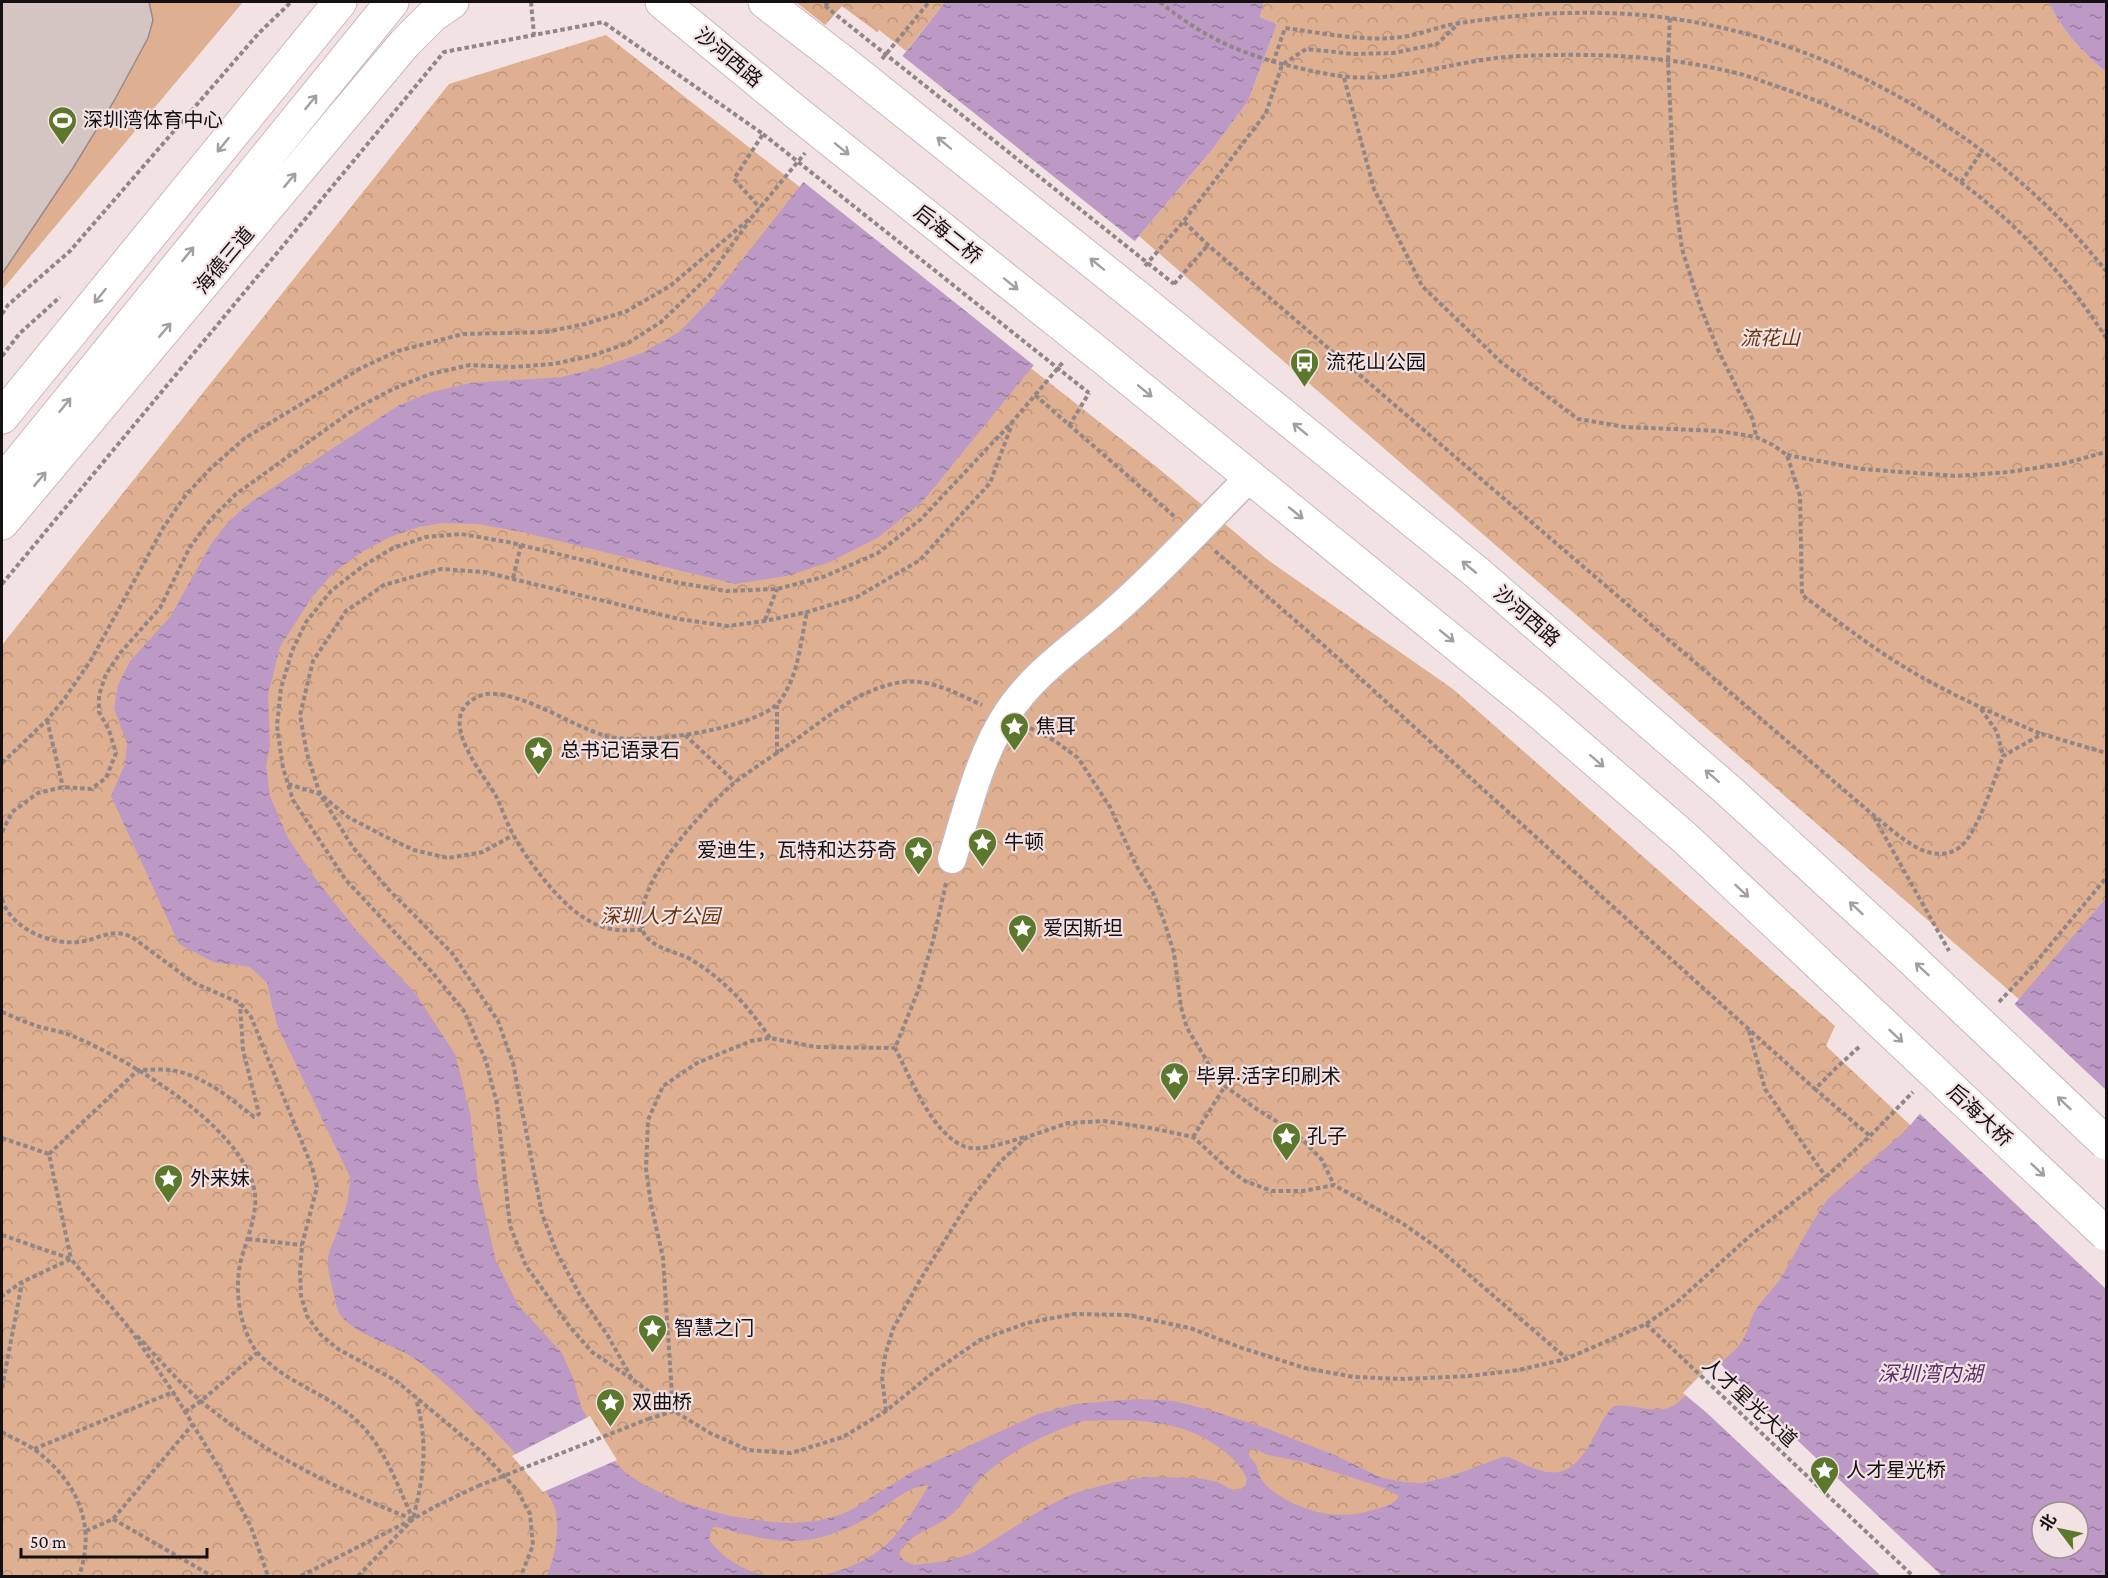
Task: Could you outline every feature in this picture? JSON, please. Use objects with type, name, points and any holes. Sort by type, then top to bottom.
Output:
[{"type":"main road","points":[[2,417],[340,2]]},
{"type":"main road","points":[[2,483],[392,2]]},
{"type":"main road","points":[[405,44],[437,2]]},
{"type":"main road","name":"海德三道","points":[[2,523],[405,44],[432,16],[452,2]]},
{"type":"main road","name":"沙河西路","points":[[662,2],[797,112]]},
{"type":"main road","points":[[765,2],[839,59]]},
{"type":"main road","points":[[780,2],[839,59]]},
{"type":"main road","name":"沙河西路","points":[[839,59],[1142,301],[1483,579],[1729,791],[1899,947],[2106,1143]]},
{"type":"main road","name":"后海二桥","points":[[797,112],[1251,476]]},
{"type":"main road","name":"后海大桥","points":[[1251,476],[1572,740],[1685,838],[2106,1234]]},
{"type":"lane","points":[[952,859],[970,798],[989,749],[1006,715],[1026,687],[1061,654],[1136,592],[1251,476]]},
{"type":"path","points":[[2,314],[8,305],[70,251],[258,34],[291,2]]},
{"type":"path","points":[[531,2],[534,35]]},
{"type":"path","points":[[829,2],[825,6],[1174,284],[1208,245]]},
{"type":"path","points":[[881,60],[929,2]]},
{"type":"path","points":[[1160,2],[1208,36],[1248,55],[1273,63],[1344,78],[1383,77],[1516,56],[1598,54],[1668,60],[1734,72],[1813,98],[1888,133],[1961,182],[2004,217],[2053,266],[2096,321],[2106,338]]},
{"type":"path","points":[[1273,63],[1285,28],[1372,38],[1403,37],[1459,23],[1564,14],[1621,13],[1670,18],[1733,31],[1791,48],[1854,74],[1907,101],[1982,151],[2034,194],[2082,240],[2106,272]]},
{"type":"path","points":[[1670,18],[1668,60],[1675,198],[1682,249],[1700,306],[1719,352],[1753,420],[1756,437]]},
{"type":"path","points":[[2,584],[444,52],[603,22],[763,134],[1089,393],[1069,426]]},
{"type":"path","points":[[1144,268],[1184,222],[1266,113],[1282,65],[1306,49],[1354,54],[1393,53],[1437,44],[1459,23]]},
{"type":"path","points":[[1344,78],[1374,189],[1422,286],[1501,362],[1578,419],[1625,427],[1719,430],[1756,437],[1787,455],[1862,468],[1956,476],[2009,472],[2062,464],[2106,452]]},
{"type":"path","points":[[2,832],[12,812],[38,793],[63,787],[91,789],[106,778],[116,753],[109,730],[99,712],[99,694],[106,674],[121,652],[160,608],[190,548],[211,519],[236,494],[353,411],[393,389],[430,374],[470,365],[512,367],[553,364],[591,356],[628,344],[661,321],[710,275],[760,208],[734,178],[763,134]]},
{"type":"path","points":[[1961,182],[1982,151]]},
{"type":"path","points":[[2,763],[47,720],[91,660],[163,528],[184,496],[245,438],[361,368],[398,351],[432,340],[463,334],[546,332],[585,324],[627,311],[670,286],[753,216]]},
{"type":"path","points":[[1184,222],[1872,814],[1917,848],[1940,855],[1960,847],[1975,826],[2003,756],[1997,732],[1981,708]]},
{"type":"path","points":[[1066,359],[1013,421],[921,519],[878,553],[823,577],[777,589],[726,591],[674,582],[521,545],[461,534],[426,537],[393,548],[363,566],[331,591],[306,622],[292,651],[281,688],[277,726],[283,768],[293,800],[345,879],[464,1011],[486,1061],[497,1104],[510,1226],[526,1266],[592,1352],[674,1411],[710,1433],[748,1449],[791,1453],[843,1437],[886,1411],[935,1371],[980,1340],[1027,1323],[1074,1314],[1128,1315],[1190,1328],[1242,1348],[1305,1368],[1354,1377],[1404,1379],[1469,1376],[1518,1370],[1566,1359],[1646,1324],[1675,1304],[1751,1235],[1826,1177],[1765,1089],[1749,1030]]},
{"type":"path","points":[[1035,395],[1171,514]]},
{"type":"path","points":[[632,1379],[608,1336],[581,1297],[557,1253],[542,1214],[513,1063],[498,1021],[452,953],[386,887],[352,846],[320,794],[307,754],[300,715],[313,661],[346,611],[384,585],[441,569],[484,572],[679,619],[727,626],[807,612],[857,597],[920,560],[990,483],[1013,421]]},
{"type":"path","points":[[1787,455],[1800,496],[1802,595],[1857,636],[1915,674],[1981,708],[2042,734],[2106,753]]},
{"type":"path","points":[[513,578],[521,545]]},
{"type":"path","points":[[1218,554],[1355,673],[1749,1030],[1870,1136]]},
{"type":"path","points":[[765,621],[777,589]]},
{"type":"path","points":[[642,930],[611,929],[589,922],[570,907],[549,885],[513,835],[496,796],[469,753],[462,735],[460,715],[465,706],[475,698],[486,694],[510,697],[608,737],[632,741],[685,735],[746,720],[771,710],[794,677],[807,612]]},
{"type":"path","points":[[777,704],[777,754]]},
{"type":"path","points":[[47,720],[63,787]]},
{"type":"path","points":[[2003,756],[2042,734]]},
{"type":"path","points":[[685,735],[735,782]]},
{"type":"path","points":[[288,784],[320,794],[348,816],[414,850],[448,858],[483,852],[513,835]]},
{"type":"path","points":[[1872,814],[1949,951]]},
{"type":"path","points":[[895,1048],[918,991],[933,941],[952,859]]},
{"type":"path","points":[[2,899],[3,905],[22,926],[38,936],[60,942],[79,942],[108,933],[121,932],[132,937],[194,983],[240,1003],[250,1017],[312,1167],[316,1187],[302,1245],[300,1271],[301,1296],[307,1316],[320,1334],[338,1349],[395,1380],[483,1453],[520,1495],[530,1514],[534,1545],[521,1576]]},
{"type":"path","points":[[49,1154],[138,1070],[170,1070],[200,1078],[223,1092],[254,1117],[259,1114],[243,1050],[240,1003]]},
{"type":"path","points":[[2,1012],[36,1026],[74,1036],[138,1070],[195,1108],[239,1156],[251,1178],[255,1205],[237,1282],[240,1312],[257,1353],[277,1370],[360,1423],[388,1463],[413,1519]]},
{"type":"path","points":[[674,1411],[663,1258],[646,1169],[648,1120],[663,1086],[697,1063],[751,1041],[770,1038],[816,1047],[895,1048]]},
{"type":"path","points":[[1815,1089],[1859,1047]]},
{"type":"path","points":[[895,1048],[933,1119],[949,1137],[968,1148],[991,1147],[1068,1123],[1104,1121],[1193,1137],[1245,1181],[1272,1191],[1303,1191],[1334,1185],[1402,1223],[1439,1250],[1566,1359]]},
{"type":"path","points":[[1193,1137],[1225,1086]]},
{"type":"path","points":[[886,1411],[882,1377],[893,1329],[920,1280],[970,1200],[1001,1161],[1027,1137]]},
{"type":"path","points":[[2,1138],[49,1154]]},
{"type":"path","points":[[49,1154],[70,1259],[130,1329],[201,1401],[252,1440],[300,1467],[343,1490],[413,1519]]},
{"type":"path","points":[[2,1235],[70,1259]]},
{"type":"path","points":[[248,1239],[302,1245]]},
{"type":"path","points":[[2,1296],[22,1282],[70,1259]]},
{"type":"path","points":[[2,1388],[22,1282]]},
{"type":"path","name":"人才星光大道","points":[[1646,1324],[1913,1576]]},
{"type":"path","points":[[130,1329],[193,1424],[251,1527],[268,1576]]},
{"type":"path","points":[[185,1412],[257,1353]]},
{"type":"path","points":[[34,1449],[173,1392]]},
{"type":"path","points":[[358,1576],[413,1519],[422,1484],[425,1454],[424,1428],[417,1400]]},
{"type":"path","points":[[302,1576],[478,1486],[648,1419],[674,1411]]},
{"type":"path","points":[[86,1531],[113,1519],[193,1424]]},
{"type":"path","points":[[2,1432],[34,1449],[57,1470],[78,1497],[86,1531],[83,1567],[79,1576]]},
{"type":"path","points":[[113,1519],[212,1576]]},
{"type":"green space","name":"深圳湾体育中心","points":[[2,2],[243,2],[2,290]]},
{"type":"green space","points":[[796,2],[902,2],[877,32],[842,6],[825,25]]},
{"type":"green space","points":[[843,2],[945,2],[906,51]]},
{"type":"green space","name":"流花山","points":[[1264,2],[2049,2],[2073,40],[2106,72],[2106,898],[2020,1000],[1139,236],[1212,150],[1248,101],[1277,24],[1260,17]]},
{"type":"green space","name":"深圳人才公园","points":[[606,35],[1158,468],[1268,560],[1453,689],[1835,1026],[1826,1046],[2106,1309],[2106,1576],[2,1576],[2,645],[449,84]]},
{"type":"water","name":"深圳湾内湖","points":[[945,2],[1264,2],[1260,17],[1277,24],[1248,101],[1212,150],[923,501],[879,537],[830,562],[787,576],[735,584],[522,532],[477,524],[443,523],[419,527],[390,537],[362,552],[334,572],[312,597],[280,647],[268,695],[270,745],[266,766],[270,796],[288,838],[315,878],[356,930],[416,994],[455,1054],[470,1112],[478,1183],[496,1261],[518,1305],[562,1353],[573,1378],[582,1409],[613,1460],[626,1473],[643,1484],[683,1503],[730,1516],[771,1522],[816,1521],[853,1509],[910,1473],[1038,1414],[1076,1404],[1139,1399],[1174,1401],[1206,1409],[1263,1427],[1332,1454],[1380,1477],[1404,1482],[1423,1483],[1448,1477],[1503,1457],[1509,1457],[1548,1472],[1567,1469],[1585,1452],[1614,1406],[1658,1410],[1670,1407],[1736,1349],[1756,1310],[1781,1278],[1828,1199],[1906,1130],[2106,898],[2106,1576],[821,1576],[859,1563],[885,1545],[906,1521],[928,1487],[927,1485],[904,1493],[871,1516],[850,1527],[813,1539],[778,1540],[717,1527],[712,1528],[709,1539],[728,1559],[743,1568],[769,1576],[547,1576],[556,1543],[555,1509],[548,1494],[533,1474],[491,1427],[424,1366],[409,1355],[361,1332],[344,1320],[339,1313],[329,1276],[328,1257],[346,1208],[350,1177],[277,1025],[267,983],[250,967],[213,962],[179,944],[111,796],[125,764],[127,743],[114,709],[118,685],[130,661],[170,617],[211,544],[228,522],[251,502],[399,405],[432,392],[470,383],[561,377],[599,368],[642,353],[679,332],[712,298]],"holes":[[[1083,1421],[1154,1422],[1188,1431],[1205,1438],[1232,1458],[1247,1479],[1245,1486],[1238,1491],[1218,1482],[1198,1478],[1146,1477],[1111,1483],[1075,1493],[1046,1507],[973,1553],[946,1561],[914,1565],[904,1561],[899,1554],[908,1541],[950,1516],[982,1477],[1004,1459],[1043,1437]],[[1252,1448],[1268,1455],[1303,1462],[1384,1488],[1399,1496],[1389,1505],[1364,1512],[1340,1515],[1317,1512],[1283,1498],[1264,1483],[1248,1452]]]},
{"type":"water","points":[[2049,2],[2106,2],[2106,72],[2073,40]]},
{"type":"pier","points":[[900,54],[1137,243],[1036,367],[801,180]]},
{"type":"pier","points":[[2013,1003],[2106,1090],[2106,1289],[1918,1112]]},
{"type":"pier","name":"人才星光桥","points":[[1718,1360],[1735,1382],[1942,1576],[1881,1576],[1683,1393],[1710,1365]]},
{"type":"pier","points":[[590,1416],[617,1460],[543,1492],[512,1456]]},
{"type":"building","name":"深圳湾体育中心","points":[[2,2],[149,2],[153,20],[148,38],[114,101],[73,168],[2,274]]},
{"type":"place","name":"深圳湾体育中心","points":[[62,146]]},
{"type":"place","name":"流花山公园","points":[[1305,388]]},
{"type":"place","name":"焦耳","points":[[1015,752]]},
{"type":"place","name":"总书记语录石","points":[[539,776]]},
{"type":"place","name":"牛顿","points":[[983,868]]},
{"type":"place","name":"爱迪生，瓦特和达芬奇","points":[[918,876]]},
{"type":"place","name":"爱因斯坦","points":[[1022,954]]},
{"type":"place","name":"毕昇·活字印刷术","points":[[1175,1102]]},
{"type":"place","name":"孔子","points":[[1286,1162]]},
{"type":"place","name":"外来妹","points":[[169,1204]]},
{"type":"place","name":"智慧之门","points":[[653,1354]]},
{"type":"place","name":"双曲桥","points":[[611,1428]]},
{"type":"place","name":"人才星光桥","points":[[1825,1496]]}]
